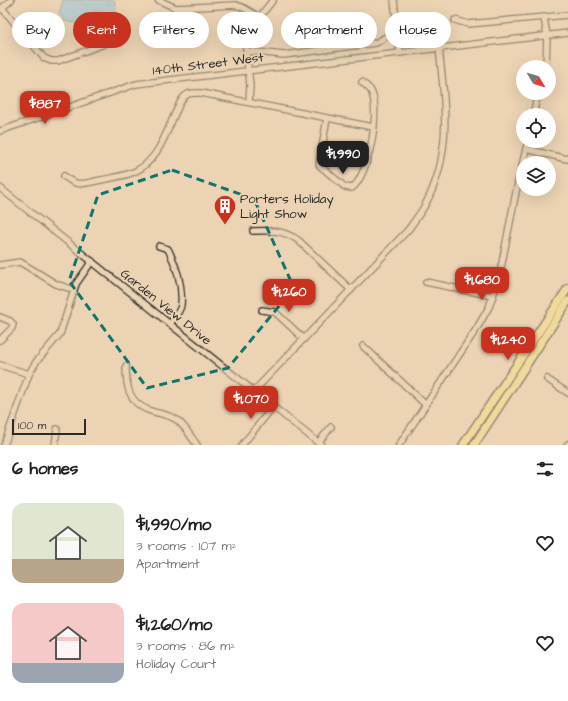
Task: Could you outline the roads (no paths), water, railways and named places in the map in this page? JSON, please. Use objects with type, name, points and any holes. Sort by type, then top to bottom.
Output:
[{"type":"main road","points":[[463,445],[568,288]]},
{"type":"main road","points":[[474,445],[568,301]]},
{"type":"street","points":[[11,0],[1,9],[44,58],[51,62],[58,61],[93,48]]},
{"type":"street","points":[[158,0],[176,8],[236,5],[251,12]]},
{"type":"street","points":[[263,12],[273,0]]},
{"type":"street","points":[[394,0],[395,12]]},
{"type":"street","points":[[176,8],[176,12]]},
{"type":"street","points":[[455,20],[468,24],[568,15]]},
{"type":"street","points":[[544,18],[547,35],[546,60]]},
{"type":"street","name":"140th Street West","points":[[451,47],[568,33]]},
{"type":"street","points":[[249,102],[250,85],[246,51],[284,55],[376,43],[385,37]]},
{"type":"street","points":[[399,48],[400,53]]},
{"type":"street","points":[[254,391],[408,230],[424,207],[435,182],[444,152],[446,106],[439,48]]},
{"type":"street","name":"140th Street West","points":[[0,131],[136,84],[439,48]]},
{"type":"street","points":[[327,118],[319,165],[347,188],[352,188],[356,185],[369,154],[375,111],[372,92],[362,82]]},
{"type":"street","points":[[64,176],[71,182],[80,184],[126,174],[144,166],[151,160],[157,151],[181,101],[185,95],[190,93],[201,93],[373,127]]},
{"type":"street","points":[[399,445],[477,328],[489,307],[499,278],[518,182],[526,150],[568,158]]},
{"type":"street","name":"Garden View Drive","points":[[0,188],[320,444],[331,427]]},
{"type":"street","points":[[253,231],[276,230],[292,236],[351,290]]},
{"type":"street","points":[[159,246],[168,249],[174,261],[179,278],[181,306],[178,314],[170,324]]},
{"type":"street","points":[[4,445],[29,374],[36,362],[60,334],[76,284],[92,261]]},
{"type":"street","points":[[0,265],[20,262],[56,284],[74,290]]},
{"type":"street","points":[[426,282],[493,296]]},
{"type":"street","points":[[262,310],[275,312],[304,339]]},
{"type":"street","points":[[0,317],[10,321],[13,324],[12,328],[0,340]]},
{"type":"street","points":[[363,346],[426,405]]},
{"type":"street","points":[[0,365],[29,374]]},
{"type":"street","points":[[126,366],[127,390],[134,400],[147,410],[169,416],[178,421],[197,445]]},
{"type":"street","points":[[547,379],[568,393]]},
{"type":"street","points":[[242,445],[273,407]]},
{"type":"street","points":[[55,445],[58,429]]},
{"type":"water","points":[[63,0],[114,0],[116,8],[116,12],[73,12],[73,22],[65,21],[65,12],[59,12]]},
{"type":"place","name":"Porters Holiday Light Show","points":[[225,226]]}]
